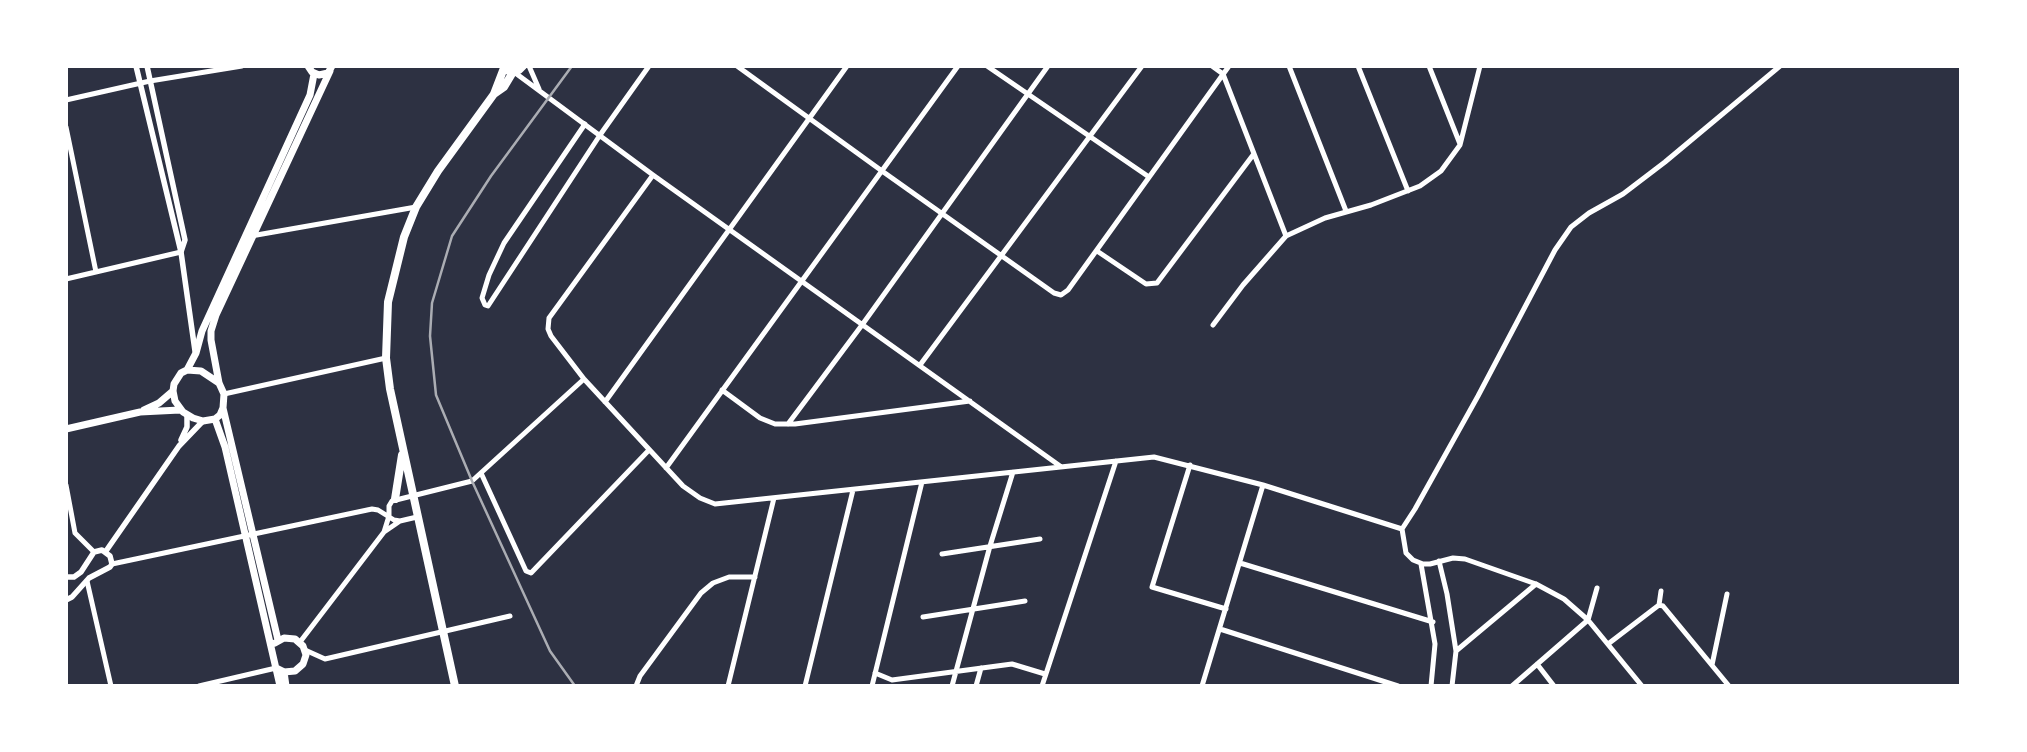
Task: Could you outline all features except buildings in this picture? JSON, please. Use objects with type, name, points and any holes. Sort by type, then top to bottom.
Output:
[{"type":"main road","points":[[308,66],[314,74],[324,75],[331,69]]},
{"type":"main road","points":[[494,94],[504,88],[514,72],[523,66]]},
{"type":"main road","points":[[455,686],[390,389],[386,358],[388,298],[404,237],[416,207],[438,172],[494,94],[504,67],[514,72]]},
{"type":"main road","points":[[140,412],[159,403],[173,391],[177,378],[187,370],[196,353],[202,331],[245,237],[331,69]]},
{"type":"main road","points":[[278,640],[223,408],[224,394],[219,383],[211,331],[220,304],[253,236],[279,173],[310,95],[314,74]]},
{"type":"main road","points":[[187,370],[201,371],[219,383]]},
{"type":"main road","points":[[173,391],[180,410],[187,415],[203,420],[215,419],[223,408]]},
{"type":"main road","points":[[66,429],[140,412],[180,410]]},
{"type":"main road","points":[[215,419],[226,447],[280,686]]},
{"type":"main road","points":[[394,499],[403,451]]},
{"type":"main road","points":[[272,647],[278,640],[290,637],[300,642],[305,650],[305,660],[295,671],[284,672],[276,668]]},
{"type":"main road","points":[[284,672],[286,686]]},
{"type":"street","points":[[136,66],[181,252],[196,353]]},
{"type":"street","points":[[147,66],[185,240],[181,252]]},
{"type":"street","points":[[66,100],[150,81],[242,66]]},
{"type":"street","points":[[529,66],[540,92]]},
{"type":"street","points":[[585,124],[504,243],[489,275],[482,298],[484,304],[488,306],[600,136],[649,66]]},
{"type":"street","points":[[737,66],[1054,293],[1064,295],[1229,66]]},
{"type":"street","points":[[605,402],[847,66]]},
{"type":"street","points":[[666,468],[958,66]]},
{"type":"street","points":[[987,66],[1149,177]]},
{"type":"street","points":[[788,424],[862,325],[1048,66]]},
{"type":"street","points":[[920,365],[1142,66]]},
{"type":"street","points":[[1212,66],[1223,74],[1253,156],[1286,236]]},
{"type":"street","points":[[1289,66],[1346,211]]},
{"type":"street","points":[[1358,66],[1408,191]]},
{"type":"street","points":[[1429,66],[1460,144]]},
{"type":"street","points":[[1213,325],[1243,285],[1286,236],[1311,224],[1346,211],[1371,205],[1420,186],[1441,171],[1460,144],[1480,66]]},
{"type":"street","points":[[1642,686],[1588,620],[1564,599],[1536,584],[1465,559],[1453,558],[1430,564],[1421,564],[1413,560],[1406,552],[1402,529],[1478,396],[1555,250],[1571,227],[1589,213],[1623,194],[1665,162],[1780,66]]},
{"type":"street","points":[[514,72],[653,175],[1061,466]]},
{"type":"street","points":[[66,127],[96,272]]},
{"type":"street","points":[[155,149],[164,146]]},
{"type":"street","points":[[1097,251],[1146,284],[1156,283],[1253,156]]},
{"type":"street","points":[[653,175],[552,313],[547,323],[551,336],[584,379],[683,486],[700,498],[715,504],[1154,457],[1263,485],[1402,529]]},
{"type":"street","points":[[245,237],[416,207]]},
{"type":"street","points":[[66,279],[181,252]]},
{"type":"street","points":[[224,394],[386,358]]},
{"type":"street","points":[[384,532],[389,516],[389,506],[394,499],[472,481],[584,379]]},
{"type":"street","points":[[722,390],[760,418],[776,424],[971,401]]},
{"type":"street","points":[[179,446],[187,427],[187,415]]},
{"type":"street","points":[[106,551],[179,446],[203,420]]},
{"type":"street","points":[[481,473],[526,571],[529,573],[534,572],[649,450]]},
{"type":"street","points":[[1042,686],[1116,461]]},
{"type":"street","points":[[1190,465],[1152,587],[1226,610]]},
{"type":"street","points":[[952,686],[990,546],[1013,472]]},
{"type":"street","points":[[872,686],[922,482]]},
{"type":"street","points":[[66,485],[75,533],[94,552]]},
{"type":"street","points":[[1202,686],[1263,485]]},
{"type":"street","points":[[805,686],[853,490]]},
{"type":"street","points":[[728,686],[774,498]]},
{"type":"street","points":[[66,600],[72,597],[87,580],[107,569],[112,564],[372,509],[400,521]]},
{"type":"street","points":[[300,642],[384,532],[400,521],[417,517]]},
{"type":"street","points":[[942,554],[1040,539]]},
{"type":"street","points":[[66,577],[74,577],[81,572],[94,552],[98,550],[106,551],[110,556],[112,564]]},
{"type":"street","points":[[1438,561],[1449,601],[1456,650],[1452,686]]},
{"type":"street","points":[[1240,563],[1433,622]]},
{"type":"street","points":[[1421,564],[1433,622],[1435,644],[1431,686]]},
{"type":"street","points":[[636,686],[640,676],[701,593],[714,583],[729,577],[755,577]]},
{"type":"street","points":[[87,580],[111,686]]},
{"type":"street","points":[[1456,650],[1536,584]]},
{"type":"street","points":[[1512,686],[1588,620],[1597,588]]},
{"type":"street","points":[[1608,644],[1659,605],[1662,591]]},
{"type":"street","points":[[1712,665],[1726,594]]},
{"type":"street","points":[[923,617],[1025,601]]},
{"type":"street","points":[[1659,605],[1663,606],[1729,686]]},
{"type":"street","points":[[305,650],[325,659],[510,616]]},
{"type":"street","points":[[1220,629],[1398,686]]},
{"type":"street","points":[[875,673],[892,680],[1012,664],[1045,674]]},
{"type":"street","points":[[1537,664],[1554,686]]},
{"type":"street","points":[[199,686],[276,668]]},
{"type":"street","points":[[976,686],[981,668]]},
{"type":"railway","points":[[572,66],[491,176],[452,236],[432,303],[430,336],[436,395],[472,481],[550,651],[575,686]]}]
